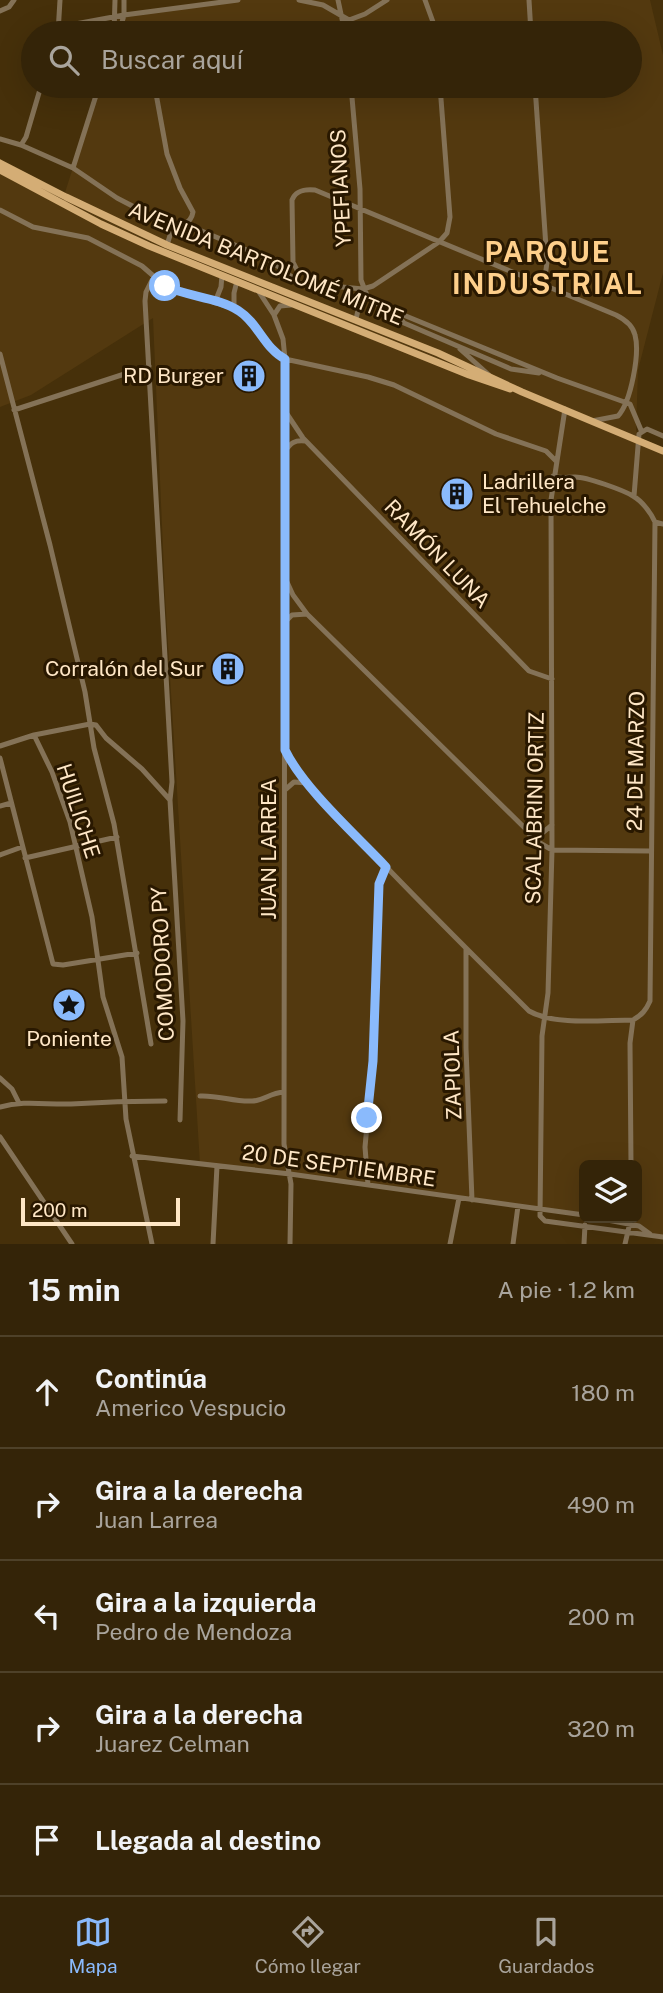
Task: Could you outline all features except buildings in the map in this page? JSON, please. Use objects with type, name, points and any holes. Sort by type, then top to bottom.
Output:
[{"type":"main road","name":"AVENIDA BARTOLOMÉ MITRE","points":[[0,163],[167,245],[356,319],[489,375],[522,392]]},
{"type":"main road","name":"AVENIDA BARTOLOMÉ MITRE","points":[[0,170],[101,224],[469,375],[565,409],[663,451]]},
{"type":"street","points":[[0,11],[14,0]]},
{"type":"street","points":[[59,21],[60,0]]},
{"type":"street","points":[[115,0],[115,21]]},
{"type":"street","points":[[121,21],[124,0]]},
{"type":"street","points":[[162,0],[162,9]]},
{"type":"street","points":[[95,21],[214,1],[238,0]]},
{"type":"street","points":[[299,0],[323,5],[349,20],[387,0]]},
{"type":"street","points":[[338,0],[342,21]]},
{"type":"street","points":[[425,0],[433,21]]},
{"type":"street","points":[[529,0],[530,21]]},
{"type":"street","points":[[20,145],[26,137],[37,98]]},
{"type":"street","points":[[73,168],[95,98]]},
{"type":"street","points":[[158,98],[167,154],[193,212],[185,224]]},
{"type":"street","name":"YPEFIANOS","points":[[352,98],[360,189],[363,289],[356,319]]},
{"type":"street","points":[[0,139],[73,168],[117,198],[173,226],[185,224],[268,259],[294,281],[363,289],[373,286],[439,242],[447,233],[450,217],[441,98]]},
{"type":"street","points":[[536,98],[547,262],[544,285]]},
{"type":"street","points":[[294,281],[298,272],[293,262],[292,200],[298,192],[306,189],[315,190],[617,315],[636,335],[635,357],[626,403],[618,416],[592,421]]},
{"type":"street","points":[[0,210],[33,227],[88,238],[130,259],[170,288],[234,308],[246,316],[276,353],[285,359],[394,385],[496,434],[546,451],[556,460]]},
{"type":"street","points":[[167,245],[173,226]]},
{"type":"street","points":[[215,302],[222,275]]},
{"type":"street","name":"COMODORO PY","points":[[154,276],[146,292],[145,301],[183,1021],[180,1120]]},
{"type":"street","points":[[234,308],[237,281]]},
{"type":"street","name":"JUAN LARREA","points":[[257,289],[274,315],[283,339],[285,359],[284,1144],[290,1174],[290,1244]]},
{"type":"street","points":[[363,289],[373,302],[393,311],[633,408],[641,430],[634,496]]},
{"type":"street","points":[[274,315],[280,306],[297,305]]},
{"type":"street","points":[[393,311],[404,323],[511,369],[549,375]]},
{"type":"street","points":[[453,344],[489,375]]},
{"type":"street","points":[[0,354],[56,568],[117,837],[151,1044]]},
{"type":"street","points":[[14,410],[149,366]]},
{"type":"street","name":"SCALABRINI ORTIZ","points":[[541,1209],[542,1036],[548,993],[552,850],[551,500],[565,409]]},
{"type":"street","name":"RAMÓN LUNA","points":[[285,411],[306,441],[529,671],[552,679]]},
{"type":"street","points":[[641,430],[652,430],[663,436]]},
{"type":"street","points":[[285,451],[290,443],[297,440],[306,441]]},
{"type":"street","points":[[553,476],[562,479],[575,477],[634,496],[651,514],[654,522],[663,524]]},
{"type":"street","name":"24 DE MARZO","points":[[633,1020],[646,1010],[650,1001],[654,522]]},
{"type":"street","points":[[285,574],[288,586],[307,614],[529,834],[552,850],[650,850]]},
{"type":"street","points":[[285,622],[292,615],[307,614]]},
{"type":"street","points":[[0,746],[34,735],[96,725],[106,738],[142,768],[171,803]]},
{"type":"street","name":"HUILICHE","points":[[34,735],[62,798],[92,917],[96,960],[107,1013],[122,1057],[126,1119],[152,1244]]},
{"type":"street","points":[[285,750],[292,765],[307,783],[528,1011],[545,1018],[633,1020],[629,1042],[631,1160]]},
{"type":"street","points":[[0,758],[52,964],[63,965],[137,953]]},
{"type":"street","points":[[285,792],[293,782],[307,783]]},
{"type":"street","points":[[0,806],[11,803]]},
{"type":"street","points":[[529,834],[541,834],[552,825]]},
{"type":"street","points":[[25,858],[117,837]]},
{"type":"street","points":[[0,855],[22,847]]},
{"type":"street","points":[[368,1185],[365,1147],[373,1061],[379,884],[386,867]]},
{"type":"street","name":"ZAPIOLA","points":[[466,948],[466,1048],[472,1200]]},
{"type":"street","points":[[0,1078],[12,1088],[19,1103]]},
{"type":"street","points":[[200,1096],[213,1095],[250,1102],[270,1093],[284,1092]]},
{"type":"street","points":[[0,1107],[19,1103],[165,1101]]},
{"type":"street","points":[[0,1137],[72,1244]]},
{"type":"street","name":"20 DE SEPTIEMBRE","points":[[132,1156],[290,1174],[579,1215]]},
{"type":"street","points":[[213,1244],[217,1166]]},
{"type":"street","points":[[450,1244],[459,1198]]},
{"type":"street","points":[[513,1244],[518,1206]]},
{"type":"street","name":"20 DE SEPTIEMBRE","points":[[541,1209],[540,1216],[545,1221],[663,1237]]},
{"type":"street","points":[[625,1244],[630,1223]]},
{"type":"street","name":"20 DE SEPTIEMBRE","points":[[634,1223],[652,1235]]},
{"type":"street","points":[[584,1244],[585,1225]]},
{"type":"shaded area","points":[[238,0],[650,0],[663,55],[663,273],[638,370],[636,430],[639,441],[663,451],[663,1237],[629,1232],[630,1223],[642,1223],[642,1160],[579,1160],[579,1214],[200,1164],[165,595],[153,318],[31,395],[0,407],[0,170],[62,202],[95,98],[642,98],[642,21],[115,21],[115,16]]},
{"type":"place","name":"RD Burger","points":[[249,376]]},
{"type":"place","name":"Ladrillera El Tehuelche","points":[[457,494]]},
{"type":"place","name":"Corralón del Sur","points":[[228,669]]},
{"type":"place","name":"Poniente","points":[[69,1005]]},
{"type":"district","name":"PARQUE INDUSTRIAL","points":[[548,268]]},
{"type":"route","points":[[165,286],[235,309],[246,316],[276,353],[285,359],[285,750],[292,765],[307,783],[386,867],[379,884],[373,1061],[367,1118]]}]
